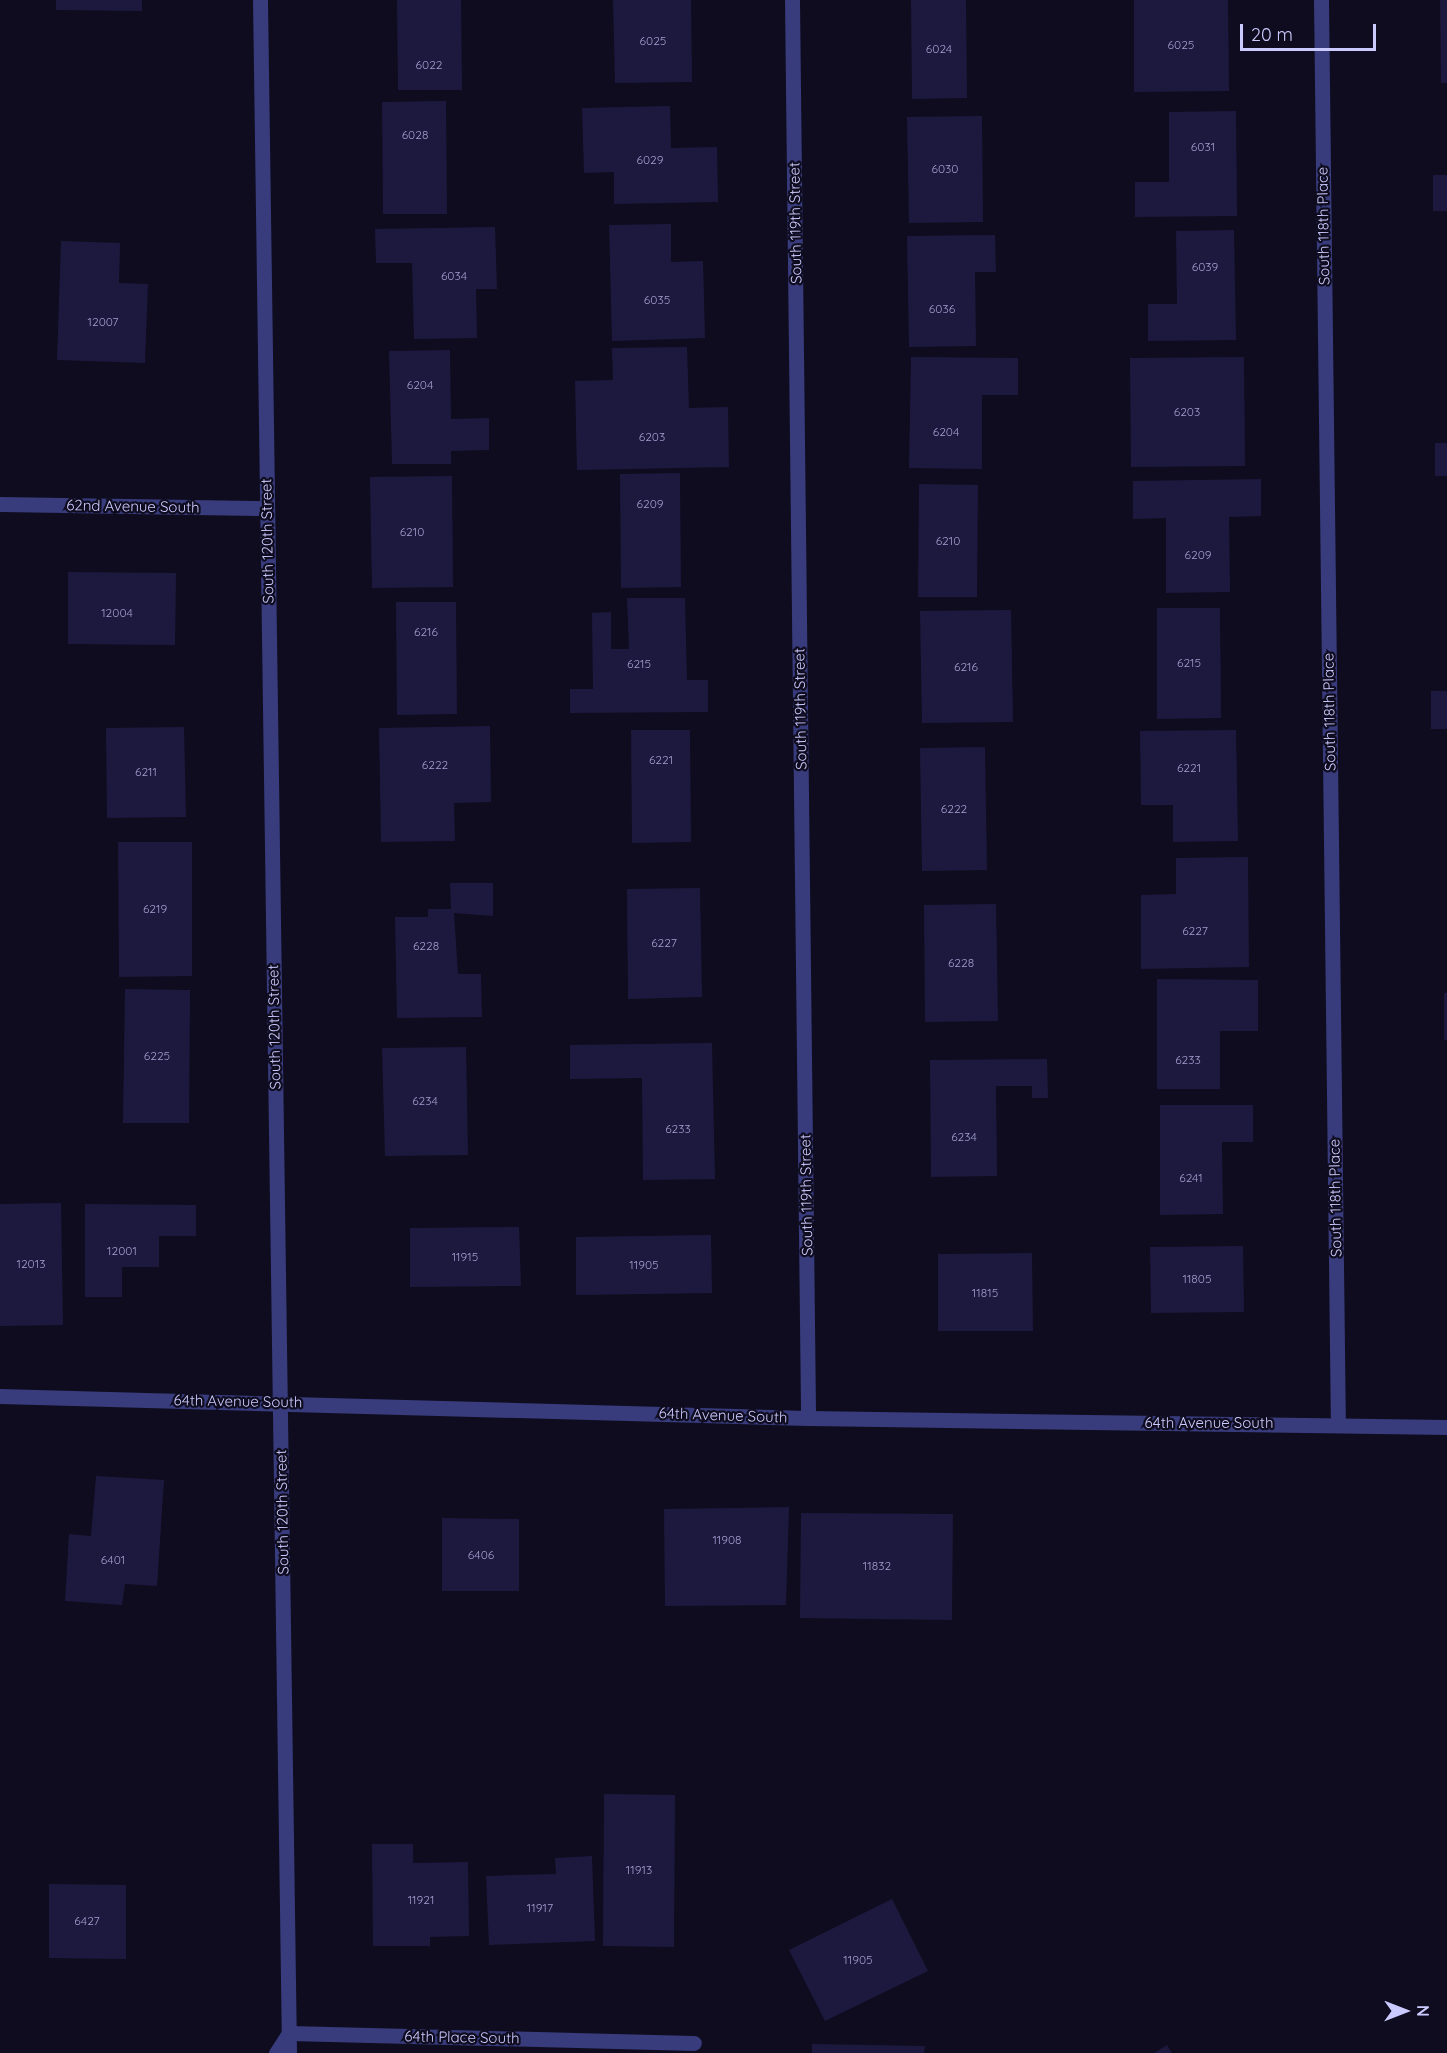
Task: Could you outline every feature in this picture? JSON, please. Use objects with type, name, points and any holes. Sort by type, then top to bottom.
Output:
[{"type":"street","name":"South 120th Street","points":[[260,0],[289,2053]]},
{"type":"street","name":"South 119th Street","points":[[792,0],[808,1418]]},
{"type":"street","name":"South 118th Place","points":[[1320,0],[1338,1423]]},
{"type":"street","name":"62nd Avenue South","points":[[0,504],[267,507]]},
{"type":"street","name":"64th Avenue South","points":[[0,1396],[808,1418],[1338,1423],[1447,1427]]},
{"type":"street","name":"64th Place South","points":[[289,2033],[694,2043]]},
{"type":"street","points":[[276,2053],[289,2033]]},
{"type":"building","points":[[56,0],[142,0],[142,11],[56,10]]},
{"type":"building","points":[[397,0],[461,0],[462,90],[398,90]]},
{"type":"building","points":[[613,0],[691,0],[692,82],[615,83]]},
{"type":"building","points":[[911,0],[966,0],[967,98],[912,99]]},
{"type":"building","points":[[1134,0],[1228,0],[1229,91],[1134,92]]},
{"type":"building","points":[[1440,0],[1447,0],[1447,83],[1441,83]]},
{"type":"building","points":[[446,101],[447,214],[383,214],[382,102]]},
{"type":"building","points":[[670,106],[671,148],[717,147],[718,202],[614,204],[614,172],[584,173],[582,108]]},
{"type":"building","points":[[1236,111],[1237,216],[1135,217],[1135,182],[1169,182],[1169,112]]},
{"type":"building","points":[[982,116],[983,222],[909,223],[907,117]]},
{"type":"building","points":[[1433,175],[1447,175],[1447,211],[1433,211]]},
{"type":"building","points":[[671,224],[671,262],[703,261],[705,338],[612,341],[609,225]]},
{"type":"building","points":[[495,227],[497,289],[476,289],[477,338],[414,339],[412,263],[376,263],[375,229]]},
{"type":"building","points":[[1234,230],[1236,340],[1148,341],[1148,304],[1177,304],[1176,231]]},
{"type":"building","points":[[995,235],[996,272],[975,272],[976,346],[909,347],[907,236]]},
{"type":"building","points":[[61,241],[120,243],[119,283],[148,284],[145,363],[57,360]]},
{"type":"building","points":[[687,347],[689,408],[728,407],[729,467],[577,470],[575,381],[613,380],[612,348]]},
{"type":"building","points":[[450,350],[451,419],[489,418],[489,450],[451,451],[451,464],[392,464],[389,351]]},
{"type":"building","points":[[911,357],[1018,358],[1018,395],[982,395],[982,469],[909,468]]},
{"type":"building","points":[[1244,357],[1245,466],[1131,467],[1130,358]]},
{"type":"building","points":[[1435,443],[1447,443],[1447,476],[1435,476]]},
{"type":"building","points":[[680,473],[681,587],[621,588],[620,474]]},
{"type":"building","points":[[452,476],[453,587],[372,588],[370,477]]},
{"type":"building","points":[[1261,479],[1261,516],[1229,517],[1230,592],[1166,593],[1166,518],[1133,519],[1133,481]]},
{"type":"building","points":[[919,484],[978,485],[977,597],[918,597]]},
{"type":"building","points":[[68,572],[176,573],[175,645],[68,644]]},
{"type":"building","points":[[627,598],[685,598],[687,680],[708,680],[708,712],[570,713],[570,689],[593,689],[592,613],[611,612],[611,649],[629,649]]},
{"type":"building","points":[[396,602],[456,602],[457,714],[397,715]]},
{"type":"building","points":[[1157,608],[1220,608],[1221,718],[1157,719]]},
{"type":"building","points":[[1011,610],[1013,722],[922,723],[920,611]]},
{"type":"building","points":[[1431,691],[1447,691],[1447,729],[1431,729]]},
{"type":"building","points":[[490,726],[491,802],[454,803],[455,841],[381,842],[379,728]]},
{"type":"building","points":[[184,727],[186,817],[107,818],[106,728]]},
{"type":"building","points":[[631,730],[690,730],[691,842],[632,843]]},
{"type":"building","points":[[1236,730],[1238,841],[1173,842],[1173,805],[1141,805],[1140,731]]},
{"type":"building","points":[[985,747],[987,870],[922,871],[920,748]]},
{"type":"building","points":[[118,842],[192,842],[192,976],[119,977]]},
{"type":"building","points":[[1248,857],[1249,967],[1141,969],[1141,895],[1176,894],[1176,858]]},
{"type":"building","points":[[450,883],[493,883],[493,916],[454,913],[458,974],[481,974],[482,1017],[397,1018],[395,917],[428,917],[428,909],[451,909]]},
{"type":"building","points":[[700,888],[702,997],[628,999],[627,889]]},
{"type":"building","points":[[996,904],[998,1021],[925,1022],[924,905]]},
{"type":"building","points":[[1157,979],[1258,980],[1258,1031],[1220,1031],[1220,1089],[1157,1089]]},
{"type":"building","points":[[125,989],[190,990],[189,1123],[123,1123]]},
{"type":"building","points":[[1444,993],[1447,993],[1447,1040],[1444,1040]]},
{"type":"building","points":[[712,1043],[715,1179],[643,1180],[642,1078],[570,1079],[570,1045]]},
{"type":"building","points":[[466,1047],[468,1155],[385,1156],[382,1048]]},
{"type":"building","points":[[1047,1059],[1048,1098],[1032,1098],[1032,1086],[996,1086],[997,1176],[931,1177],[930,1060]]},
{"type":"building","points":[[1160,1105],[1253,1105],[1253,1142],[1222,1142],[1223,1214],[1160,1215]]},
{"type":"building","points":[[61,1203],[63,1325],[0,1326],[0,1204]]},
{"type":"building","points":[[85,1204],[196,1205],[196,1236],[159,1236],[159,1267],[122,1267],[122,1297],[85,1297]]},
{"type":"building","points":[[519,1227],[521,1286],[410,1287],[410,1228]]},
{"type":"building","points":[[711,1235],[712,1293],[576,1295],[576,1237]]},
{"type":"building","points":[[1243,1246],[1244,1312],[1151,1313],[1150,1247]]},
{"type":"building","points":[[1032,1253],[1033,1331],[938,1331],[938,1254]]},
{"type":"building","points":[[96,1476],[164,1480],[157,1586],[125,1584],[122,1605],[65,1601],[69,1534],[91,1536]]},
{"type":"building","points":[[789,1507],[786,1605],[665,1606],[664,1509]]},
{"type":"building","points":[[801,1513],[953,1514],[952,1620],[800,1618]]},
{"type":"building","points":[[442,1518],[519,1519],[519,1591],[442,1591]]},
{"type":"building","points":[[604,1794],[675,1795],[674,1947],[603,1946]]},
{"type":"building","points":[[372,1844],[413,1844],[413,1863],[468,1862],[469,1936],[430,1937],[430,1946],[373,1946]]},
{"type":"building","points":[[592,1856],[595,1941],[489,1945],[486,1876],[556,1874],[555,1858]]},
{"type":"building","points":[[49,1884],[126,1885],[126,1959],[49,1958]]},
{"type":"building","points":[[892,1899],[928,1971],[825,2021],[789,1950]]},
{"type":"building","points":[[812,2044],[925,2046],[924,2053],[812,2053]]},
{"type":"building","points":[[1167,2045],[1172,2053],[1154,2053]]}]
